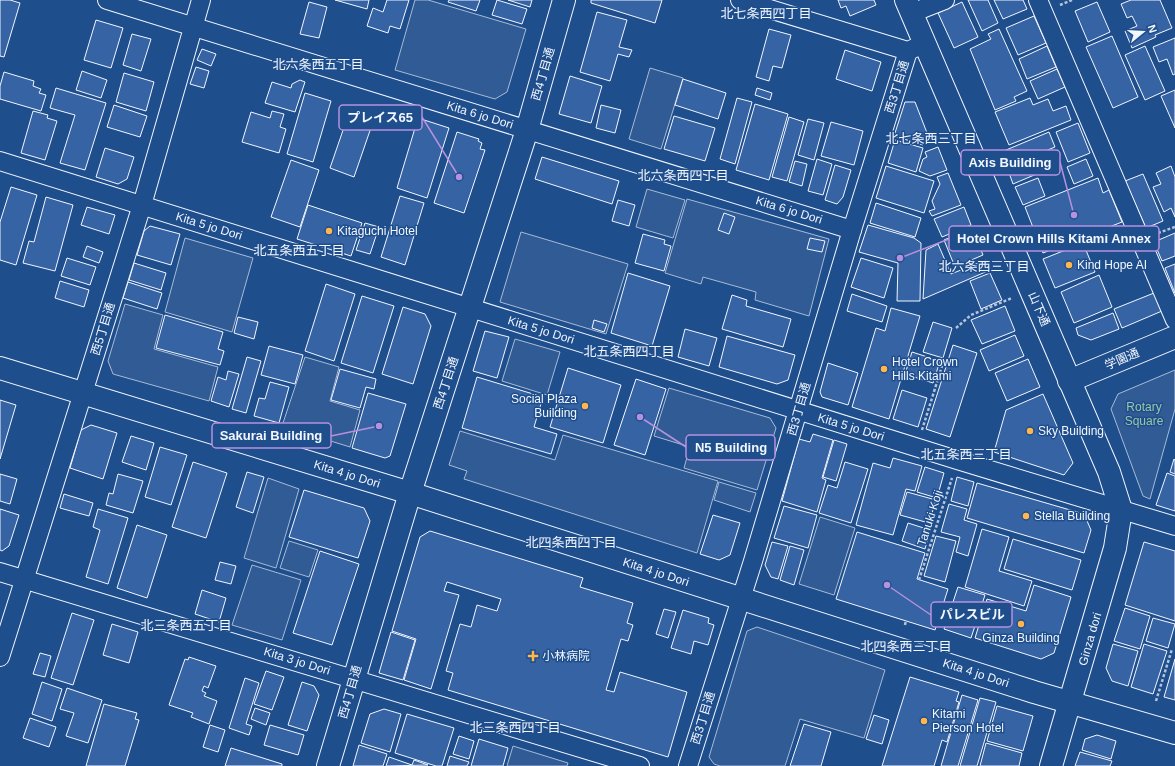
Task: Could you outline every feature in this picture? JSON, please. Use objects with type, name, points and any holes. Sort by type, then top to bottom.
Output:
[{"type":"street","name":"Kita 6 jo Dori","points":[[107,0],[852,230]]},
{"type":"street","name":"西5丁目通","points":[[0,657],[142,205],[201,0]]},
{"type":"street","name":"西4丁目通","points":[[328,766],[410,493],[527,130],[564,0]]},
{"type":"street","points":[[740,0],[917,47]]},
{"type":"street","points":[[909,7],[944,0]]},
{"type":"street","points":[[1038,0],[1175,320]]},
{"type":"street","name":"山下通","points":[[909,7],[917,47],[1069,381],[1109,472],[1122,510]]},
{"type":"street","name":"西3丁目通","points":[[688,766],[741,597],[852,230],[917,47]]},
{"type":"street","name":"Kita 5 jo Dori","points":[[0,161],[916,448],[1175,526]]},
{"type":"street","name":"学園通","points":[[1069,381],[1175,337]]},
{"type":"street","name":"Kita 4 jo Dori","points":[[0,368],[410,493],[712,590],[741,597],[767,607],[1175,733]]},
{"type":"street","name":"Ginza dori","points":[[1052,766],[1115,548],[1122,510]]},
{"type":"street","name":"Kita 3 jo Dori","points":[[0,572],[354,678],[640,766]]},
{"type":"path","points":[[956,328],[971,315],[1016,296]]},
{"type":"path","points":[[916,448],[943,363]]},
{"type":"path","name":"Tanuki Koji","points":[[919,580],[957,460]]},
{"type":"path","points":[[905,625],[906,620]]},
{"type":"path","points":[[1156,702],[1172,649]]},
{"type":"shaded area","points":[[415,0],[428,0],[526,29],[507,92],[495,99],[395,70]]},
{"type":"shaded area","points":[[650,68],[683,78],[661,149],[629,139]]},
{"type":"shaded area","points":[[647,189],[685,200],[673,238],[636,227]]},
{"type":"shaded area","points":[[687,199],[829,239],[809,316],[755,300],[756,292],[703,277],[701,284],[665,273]]},
{"type":"shaded area","points":[[521,232],[628,264],[606,334],[500,302]]},
{"type":"shaded area","points":[[185,238],[253,258],[232,332],[165,312]]},
{"type":"shaded area","points":[[125,304],[163,315],[154,349],[218,367],[209,401],[113,374],[108,361]]},
{"type":"shaded area","points":[[515,339],[560,352],[547,395],[502,381]]},
{"type":"shaded area","points":[[305,357],[339,367],[330,401],[360,410],[350,447],[282,426]]},
{"type":"shaded area","name":"Rotary Square","points":[[1175,370],[1175,409],[1150,499],[1143,496],[1111,409],[1118,394]]},
{"type":"shaded area","points":[[669,388],[770,418],[776,428],[757,490],[684,468],[690,447],[654,436]]},
{"type":"shaded area","points":[[460,431],[555,460],[563,435],[718,481],[697,553],[464,479],[467,471],[449,465]]},
{"type":"shaded area","points":[[268,478],[299,489],[276,568],[244,558]]},
{"type":"shaded area","points":[[719,482],[756,493],[750,512],[714,500]]},
{"type":"shaded area","points":[[820,517],[855,528],[834,595],[799,584]]},
{"type":"shaded area","points":[[289,541],[318,550],[309,577],[280,568]]},
{"type":"shaded area","points":[[252,565],[301,580],[282,640],[232,625]]},
{"type":"shaded area","points":[[757,627],[885,670],[864,738],[800,719],[785,766],[720,766],[714,764],[709,757],[747,631]]},
{"type":"shaded area","points":[[513,746],[568,763],[567,766],[507,766]]},
{"type":"building","points":[[0,0],[10,0],[20,3],[4,57],[0,56]]},
{"type":"building","points":[[335,0],[369,0],[367,9]]},
{"type":"building","points":[[387,0],[409,0],[400,29],[390,26],[388,33],[367,26],[373,8],[383,12]]},
{"type":"building","points":[[449,0],[480,0],[476,11],[448,2]]},
{"type":"building","points":[[497,0],[527,9],[522,24],[492,15]]},
{"type":"building","points":[[508,0],[532,0],[530,7]]},
{"type":"building","points":[[591,0],[662,0],[655,23],[591,3]]},
{"type":"building","points":[[838,0],[874,0],[876,5],[850,16],[846,6],[841,8]]},
{"type":"building","points":[[968,0],[988,0],[998,23],[982,31]]},
{"type":"building","points":[[994,0],[1023,0],[1027,9],[1003,19]]},
{"type":"building","points":[[1131,0],[1160,0],[1172,28],[1155,35],[1156,37],[1132,48],[1125,31],[1137,26],[1132,16],[1127,18],[1121,4]]},
{"type":"building","points":[[309,2],[327,7],[319,38],[300,34]]},
{"type":"building","points":[[962,2],[978,37],[954,48],[938,13]]},
{"type":"building","points":[[1097,2],[1110,32],[1088,42],[1075,11]]},
{"type":"building","points":[[597,12],[627,20],[619,47],[632,50],[629,57],[618,54],[610,81],[580,72]]},
{"type":"building","points":[[1034,16],[1046,43],[1018,55],[1006,28]]},
{"type":"building","points":[[96,20],[123,28],[111,68],[84,60]]},
{"type":"building","points":[[769,29],[791,35],[782,68],[773,66],[769,81],[756,77]]},
{"type":"building","points":[[999,29],[1027,91],[1014,97],[1016,101],[995,110],[970,49],[991,39],[988,34]]},
{"type":"building","points":[[132,34],[151,39],[141,71],[123,65]]},
{"type":"building","points":[[1112,36],[1138,97],[1113,108],[1086,47]]},
{"type":"building","points":[[1175,38],[1175,74],[1173,75],[1167,59],[1159,62],[1153,47]]},
{"type":"building","points":[[1047,46],[1056,67],[1027,79],[1019,59]]},
{"type":"building","points":[[1145,46],[1165,91],[1145,100],[1125,55]]},
{"type":"building","points":[[202,49],[216,54],[211,66],[197,60]]},
{"type":"building","points":[[845,50],[881,62],[872,91],[836,79]]},
{"type":"building","points":[[196,67],[209,71],[204,88],[190,84]]},
{"type":"building","points":[[1057,69],[1065,87],[1038,99],[1030,81]]},
{"type":"building","points":[[82,71],[107,80],[101,98],[76,90]]},
{"type":"building","points":[[4,72],[34,81],[33,86],[41,89],[39,93],[46,95],[41,111],[0,99],[0,86]]},
{"type":"building","points":[[124,73],[154,82],[146,111],[116,102]]},
{"type":"building","points":[[570,76],[602,86],[591,123],[559,114]]},
{"type":"building","points":[[683,79],[726,93],[718,119],[675,105]]},
{"type":"building","points":[[300,80],[305,82],[295,112],[265,103],[272,82],[291,88],[292,84]]},
{"type":"building","points":[[56,88],[106,103],[85,170],[60,163],[75,115],[50,108]]},
{"type":"building","points":[[757,88],[772,93],[770,100],[755,95]]},
{"type":"building","points":[[1175,90],[1175,128],[1161,96]]},
{"type":"building","points":[[305,93],[331,101],[313,162],[287,154]]},
{"type":"building","points":[[737,98],[752,102],[735,164],[720,159]]},
{"type":"building","points":[[1030,98],[1033,105],[1048,99],[1053,111],[1066,106],[1071,120],[1009,145],[995,112]]},
{"type":"building","points":[[905,102],[915,102],[929,138],[924,139],[923,145],[894,136]]},
{"type":"building","points":[[755,104],[788,114],[769,180],[736,170]]},
{"type":"building","points":[[114,105],[147,116],[140,137],[107,127]]},
{"type":"building","points":[[601,105],[621,110],[615,133],[596,128]]},
{"type":"building","points":[[351,107],[375,116],[354,177],[330,168]]},
{"type":"building","points":[[33,111],[48,115],[47,118],[57,121],[45,160],[21,153]]},
{"type":"building","points":[[272,111],[284,114],[280,127],[286,129],[279,153],[242,142],[251,112],[270,118]]},
{"type":"building","points":[[674,116],[715,128],[705,161],[664,149]]},
{"type":"building","points":[[789,117],[804,122],[787,181],[772,177]]},
{"type":"building","points":[[418,118],[449,128],[427,198],[397,188]]},
{"type":"building","points":[[808,119],[824,123],[814,160],[798,155]]},
{"type":"building","points":[[831,122],[863,131],[854,165],[821,156]]},
{"type":"building","points":[[1078,123],[1090,153],[1068,162],[1056,132]]},
{"type":"building","points":[[457,132],[479,139],[478,141],[482,143],[480,149],[485,150],[464,213],[434,203]]},
{"type":"building","points":[[1049,132],[1055,147],[1005,168],[999,153]]},
{"type":"building","points":[[895,140],[923,148],[916,172],[888,163]]},
{"type":"building","points":[[938,147],[947,170],[930,176],[919,171],[923,159],[927,157],[925,152]]},
{"type":"building","points":[[105,148],[134,157],[127,179],[118,184],[96,177]]},
{"type":"building","points":[[542,157],[619,181],[612,204],[535,179]]},
{"type":"building","points":[[817,159],[832,164],[823,195],[808,191]]},
{"type":"building","points":[[1036,159],[1040,167],[1044,166],[1046,170],[1013,184],[1008,170]]},
{"type":"building","points":[[1086,159],[1093,176],[1074,184],[1067,167]]},
{"type":"building","points":[[291,160],[319,170],[300,227],[271,217]]},
{"type":"building","points":[[795,161],[807,164],[802,186],[789,182]]},
{"type":"building","points":[[835,165],[851,170],[843,197],[837,204],[825,200]]},
{"type":"building","points":[[886,166],[934,181],[924,213],[876,198]]},
{"type":"building","points":[[1171,166],[1175,177],[1175,217],[1171,208],[1164,212],[1153,187],[1161,184],[1156,173]]},
{"type":"building","points":[[948,173],[961,205],[932,216],[929,211],[935,209],[932,201],[940,184],[937,177]]},
{"type":"building","points":[[1143,174],[1163,221],[1146,228],[1125,181]]},
{"type":"building","points":[[1038,178],[1045,196],[1023,205],[1015,187]]},
{"type":"building","points":[[1098,178],[1103,193],[1109,190],[1122,222],[1043,253],[1025,207]]},
{"type":"building","points":[[11,187],[37,195],[16,265],[0,260],[0,222]]},
{"type":"building","points":[[400,196],[424,203],[405,265],[381,257]]},
{"type":"building","points":[[46,197],[73,205],[55,271],[23,263],[29,241],[34,242]]},
{"type":"building","points":[[618,200],[635,205],[629,226],[612,221]]},
{"type":"building","points":[[876,203],[921,218],[915,237],[870,223]]},
{"type":"building","name":"Kitaguchi Hotel","points":[[308,205],[362,223],[351,256],[297,239]]},
{"type":"building","points":[[87,207],[115,215],[109,234],[81,225]]},
{"type":"building","points":[[964,207],[971,225],[942,237],[934,219]]},
{"type":"building","points":[[724,213],[735,217],[729,234],[718,230]]},
{"type":"building","points":[[365,223],[379,227],[370,254],[356,250]]},
{"type":"building","points":[[868,225],[914,238],[921,243],[920,301],[897,301],[898,263],[859,252]]},
{"type":"building","points":[[150,226],[180,234],[171,265],[137,255],[144,231]]},
{"type":"building","points":[[972,228],[983,255],[955,267],[944,240]]},
{"type":"building","points":[[1175,233],[1175,256],[1162,261],[1154,242]]},
{"type":"building","points":[[643,234],[665,240],[664,244],[671,246],[664,271],[635,263]]},
{"type":"building","points":[[810,238],[825,241],[822,252],[807,249]]},
{"type":"building","name":"Kind Hope AI","points":[[1083,243],[1095,272],[1055,288],[1043,259]]},
{"type":"building","points":[[938,244],[951,274],[986,260],[990,270],[923,299],[926,250]]},
{"type":"building","points":[[87,246],[103,252],[99,263],[83,257]]},
{"type":"building","points":[[67,258],[96,267],[90,285],[61,276]]},
{"type":"building","points":[[861,258],[893,268],[884,298],[851,287]]},
{"type":"building","points":[[134,263],[166,273],[161,290],[129,280]]},
{"type":"building","points":[[1175,264],[1175,293],[1165,268]]},
{"type":"building","points":[[628,273],[670,286],[652,346],[611,333]]},
{"type":"building","points":[[990,273],[1002,300],[981,309],[970,281]]},
{"type":"building","points":[[1099,275],[1112,307],[1074,323],[1061,292]]},
{"type":"building","points":[[60,281],[89,290],[84,307],[55,298]]},
{"type":"building","points":[[128,282],[162,293],[157,309],[123,298]]},
{"type":"building","points":[[326,284],[355,294],[334,361],[305,351]]},
{"type":"building","points":[[1154,293],[1162,311],[1122,328],[1114,309]]},
{"type":"building","points":[[852,294],[887,306],[882,322],[847,311]]},
{"type":"building","points":[[732,295],[747,300],[746,306],[791,319],[783,347],[722,329]]},
{"type":"building","points":[[362,296],[394,306],[373,373],[341,363]]},
{"type":"building","points":[[1005,306],[1015,331],[982,344],[971,320]]},
{"type":"building","points":[[403,307],[425,314],[431,326],[413,384],[382,374]]},
{"type":"building","name":"Hotel Crown Hills Kitami","points":[[891,308],[920,316],[889,419],[852,407],[876,328],[885,331]]},
{"type":"building","points":[[1113,313],[1119,329],[1091,340],[1078,335],[1076,328]]},
{"type":"building","points":[[165,315],[223,332],[218,349],[224,351],[220,365],[156,348]]},
{"type":"building","points":[[238,317],[258,322],[254,339],[234,333]]},
{"type":"building","points":[[594,320],[607,324],[604,332],[592,328]]},
{"type":"building","points":[[933,322],[952,328],[943,358],[923,352]]},
{"type":"building","points":[[685,329],[717,338],[709,366],[678,357]]},
{"type":"building","points":[[485,331],[509,337],[497,378],[473,371]]},
{"type":"building","points":[[1015,335],[1024,356],[989,371],[980,350]]},
{"type":"building","points":[[727,336],[795,355],[788,380],[777,384],[719,367]]},
{"type":"building","points":[[953,345],[977,353],[950,437],[926,429]]},
{"type":"building","points":[[269,346],[303,355],[295,384],[261,375]]},
{"type":"building","points":[[912,352],[940,361],[933,383],[905,374]]},
{"type":"building","points":[[247,357],[261,361],[246,413],[232,409]]},
{"type":"building","points":[[1028,359],[1040,387],[1007,401],[995,373]]},
{"type":"building","points":[[828,363],[858,373],[848,405],[822,397],[820,392]]},
{"type":"building","name":"Social Plaza Building","points":[[568,368],[621,385],[603,443],[550,427]]},
{"type":"building","points":[[340,369],[376,379],[374,389],[366,387],[360,408],[331,400]]},
{"type":"building","points":[[228,371],[239,374],[229,407],[211,401],[218,377],[226,380]]},
{"type":"building","points":[[477,377],[543,397],[534,427],[557,434],[551,454],[462,428]]},
{"type":"building","points":[[636,379],[666,389],[645,455],[614,445]]},
{"type":"building","points":[[270,382],[289,387],[279,423],[254,416],[259,398],[265,399]]},
{"type":"building","points":[[902,390],[927,398],[918,427],[893,419]]},
{"type":"building","points":[[368,393],[406,404],[390,456],[385,458],[352,448]]},
{"type":"building","name":"Sky Building","points":[[1043,394],[1073,463],[1064,475],[994,452],[1006,410]]},
{"type":"building","points":[[0,400],[16,405],[0,459]]},
{"type":"building","points":[[91,425],[117,433],[103,479],[70,468],[81,430]]},
{"type":"building","points":[[813,434],[833,440],[822,478],[826,480],[817,512],[782,501],[799,439],[810,442]]},
{"type":"building","points":[[131,436],[154,443],[146,470],[122,462]]},
{"type":"building","points":[[834,440],[847,444],[836,481],[823,477]]},
{"type":"building","points":[[160,447],[187,455],[171,505],[145,497]]},
{"type":"building","points":[[893,458],[922,466],[915,491],[906,489],[893,535],[856,525],[873,463],[890,468]]},
{"type":"building","points":[[1174,459],[1175,460],[1175,474],[1170,472]]},
{"type":"building","points":[[193,462],[227,473],[206,538],[172,527]]},
{"type":"building","points":[[845,462],[868,469],[851,523],[819,513],[828,485],[837,488]]},
{"type":"building","points":[[925,467],[944,473],[937,498],[917,492]]},
{"type":"building","points":[[247,472],[264,477],[253,513],[236,507]]},
{"type":"building","points":[[1167,473],[1175,476],[1175,511],[1156,505]]},
{"type":"building","points":[[0,474],[17,479],[10,504],[0,501]]},
{"type":"building","points":[[118,474],[143,481],[133,513],[106,505],[109,493],[113,494]]},
{"type":"building","points":[[957,477],[974,482],[968,506],[951,501]]},
{"type":"building","name":"Stella Building","points":[[977,483],[1084,514],[1091,530],[1084,553],[967,518]]},
{"type":"building","points":[[304,490],[364,508],[370,521],[358,558],[289,537]]},
{"type":"building","points":[[907,492],[936,500],[929,523],[900,515]]},
{"type":"building","points":[[64,494],[93,503],[89,516],[60,508]]},
{"type":"building","points":[[949,504],[967,509],[964,520],[977,524],[968,556],[956,552],[960,537],[941,532]]},
{"type":"building","points":[[784,506],[817,515],[808,548],[774,538]]},
{"type":"building","points":[[0,509],[19,515],[9,546],[2,551],[0,550]]},
{"type":"building","points":[[98,509],[128,518],[108,584],[86,577],[100,530],[93,527]]},
{"type":"building","points":[[713,515],[740,523],[730,555],[719,560],[700,554]]},
{"type":"building","points":[[908,523],[930,530],[925,549],[902,541]]},
{"type":"building","points":[[137,525],[167,535],[147,598],[117,588]]},
{"type":"building","points":[[982,529],[1009,537],[999,571],[1032,581],[1024,606],[965,587]]},
{"type":"building","name":"小林病院","points":[[430,531],[583,578],[580,587],[633,603],[627,623],[633,625],[628,641],[621,639],[606,690],[614,692],[620,672],[687,692],[668,757],[448,690],[453,673],[446,671],[460,624],[471,627],[477,605],[497,611],[501,599],[447,582],[444,591],[459,595],[431,689],[404,680],[416,639],[392,631],[420,537]]},
{"type":"building","points":[[857,532],[925,553],[917,579],[948,589],[935,630],[836,599]]},
{"type":"building","points":[[936,536],[956,541],[945,582],[924,576]]},
{"type":"building","points":[[1013,539],[1081,560],[1072,590],[1004,569]]},
{"type":"building","points":[[772,542],[788,546],[778,579],[771,577],[765,565]]},
{"type":"building","points":[[1144,542],[1175,551],[1175,621],[1125,605]]},
{"type":"building","points":[[790,546],[804,550],[794,585],[780,580]]},
{"type":"building","points":[[320,551],[359,564],[332,645],[293,633]]},
{"type":"building","points":[[220,562],[236,566],[231,584],[215,580]]},
{"type":"building","name":"Ginza Building","points":[[1034,585],[1071,597],[1054,653],[1041,659],[975,638],[987,599],[1026,611]]},
{"type":"building","points":[[958,587],[985,595],[971,638],[944,629]]},
{"type":"building","points":[[202,590],[226,598],[219,622],[195,614]]},
{"type":"building","points":[[1125,608],[1150,616],[1140,649],[1114,641]]},
{"type":"building","points":[[664,609],[676,612],[668,638],[656,634]]},
{"type":"building","points":[[683,610],[709,618],[708,623],[714,625],[708,645],[694,641],[691,654],[671,648]]},
{"type":"building","points":[[72,613],[94,620],[73,685],[51,678]]},
{"type":"building","points":[[1153,618],[1175,624],[1168,648],[1146,641]]},
{"type":"building","points":[[112,624],[138,632],[129,663],[103,655]]},
{"type":"building","points":[[391,632],[415,640],[403,680],[379,673]]},
{"type":"building","points":[[1113,644],[1138,651],[1128,686],[1112,681],[1106,668]]},
{"type":"building","points":[[1144,644],[1167,651],[1153,694],[1131,687]]},
{"type":"building","points":[[40,653],[51,656],[45,677],[33,674]]},
{"type":"building","points":[[189,657],[216,666],[208,688],[204,686],[202,691],[206,693],[204,696],[217,701],[209,724],[191,717],[193,713],[169,705],[185,659],[188,660]]},
{"type":"building","points":[[1175,659],[1175,700],[1164,697]]},
{"type":"building","points":[[266,671],[284,677],[272,710],[254,704]]},
{"type":"building","name":"Kitami Pierson Hotel","points":[[910,677],[959,692],[956,701],[959,702],[947,742],[942,740],[934,766],[882,766]]},
{"type":"building","points":[[245,678],[259,683],[246,724],[252,726],[249,735],[229,728]]},
{"type":"building","points":[[42,682],[62,689],[52,721],[32,714]]},
{"type":"building","points":[[302,682],[314,686],[319,695],[307,731],[288,725]]},
{"type":"building","points":[[67,688],[102,700],[88,743],[66,736],[74,713],[60,709]]},
{"type":"building","points":[[962,695],[978,700],[958,766],[941,766]]},
{"type":"building","points":[[980,698],[996,702],[977,766],[960,766]]},
{"type":"building","points":[[104,704],[137,713],[135,719],[139,720],[125,766],[86,766]]},
{"type":"building","points":[[997,706],[1033,716],[1023,751],[987,741]]},
{"type":"building","points":[[255,708],[270,713],[266,725],[251,719]]},
{"type":"building","points":[[384,709],[401,714],[390,752],[361,743],[370,714]]},
{"type":"building","points":[[407,714],[454,728],[442,766],[436,766],[395,753]]},
{"type":"building","points":[[874,715],[889,720],[882,744],[866,739]]},
{"type":"building","points":[[30,718],[56,727],[49,747],[23,738]]},
{"type":"building","points":[[804,724],[831,732],[821,766],[790,766]]},
{"type":"building","points":[[210,725],[225,730],[218,752],[203,747]]},
{"type":"building","points":[[270,725],[304,735],[298,755],[264,745]]},
{"type":"building","points":[[1097,735],[1116,741],[1111,759],[1082,750],[1085,739]]},
{"type":"building","points":[[459,736],[474,741],[469,759],[453,754]]},
{"type":"building","points":[[479,739],[508,748],[503,766],[471,766]]},
{"type":"building","points":[[986,743],[1022,753],[1019,766],[980,766]]},
{"type":"building","points":[[359,745],[387,754],[383,766],[353,766]]},
{"type":"building","points":[[231,748],[282,764],[282,766],[225,766]]},
{"type":"building","points":[[1080,752],[1112,761],[1110,766],[1075,766]]},
{"type":"building","points":[[450,756],[469,762],[467,766],[447,766]]},
{"type":"building","points":[[389,757],[412,765],[414,760],[428,765],[386,766]]},
{"type":"place","name":"プレイス65","points":[[459,177]]},
{"type":"place","name":"Axis Building","points":[[1074,215]]},
{"type":"place","name":"Kitaguchi Hotel","points":[[329,231]]},
{"type":"place","name":"Hotel Crown Hills Kitami Annex","points":[[900,258]]},
{"type":"place","name":"Kind Hope AI","points":[[1069,265]]},
{"type":"place","name":"Hotel Crown Hills Kitami","points":[[884,369]]},
{"type":"place","name":"Social Plaza Building","points":[[585,406]]},
{"type":"place","name":"N5 Building","points":[[640,417]]},
{"type":"place","name":"Sakurai Building","points":[[379,426]]},
{"type":"place","name":"Sky Building","points":[[1030,431]]},
{"type":"place","name":"Stella Building","points":[[1026,516]]},
{"type":"place","name":"パレスビル","points":[[887,585]]},
{"type":"place","name":"Ginza Building","points":[[1021,624]]},
{"type":"place","name":"小林病院","points":[[533,656]]},
{"type":"place","name":"Kitami Pierson Hotel","points":[[924,721]]},
{"type":"district","name":"北七条西四丁目","points":[[766,13]]},
{"type":"district","name":"北六条西五丁目","points":[[318,64]]},
{"type":"district","name":"北七条西三丁目","points":[[931,138]]},
{"type":"district","name":"北六条西四丁目","points":[[683,175]]},
{"type":"district","name":"北五条西五丁目","points":[[299,250]]},
{"type":"district","name":"北六条西三丁目","points":[[984,266]]},
{"type":"district","name":"北五条西四丁目","points":[[629,351]]},
{"type":"district","name":"北五条西三丁目","points":[[966,454]]},
{"type":"district","name":"北四条西四丁目","points":[[571,542]]},
{"type":"district","name":"北三条西五丁目","points":[[186,625]]},
{"type":"district","name":"北四条西三丁目","points":[[906,646]]},
{"type":"district","name":"北三条西四丁目","points":[[515,727]]}]
